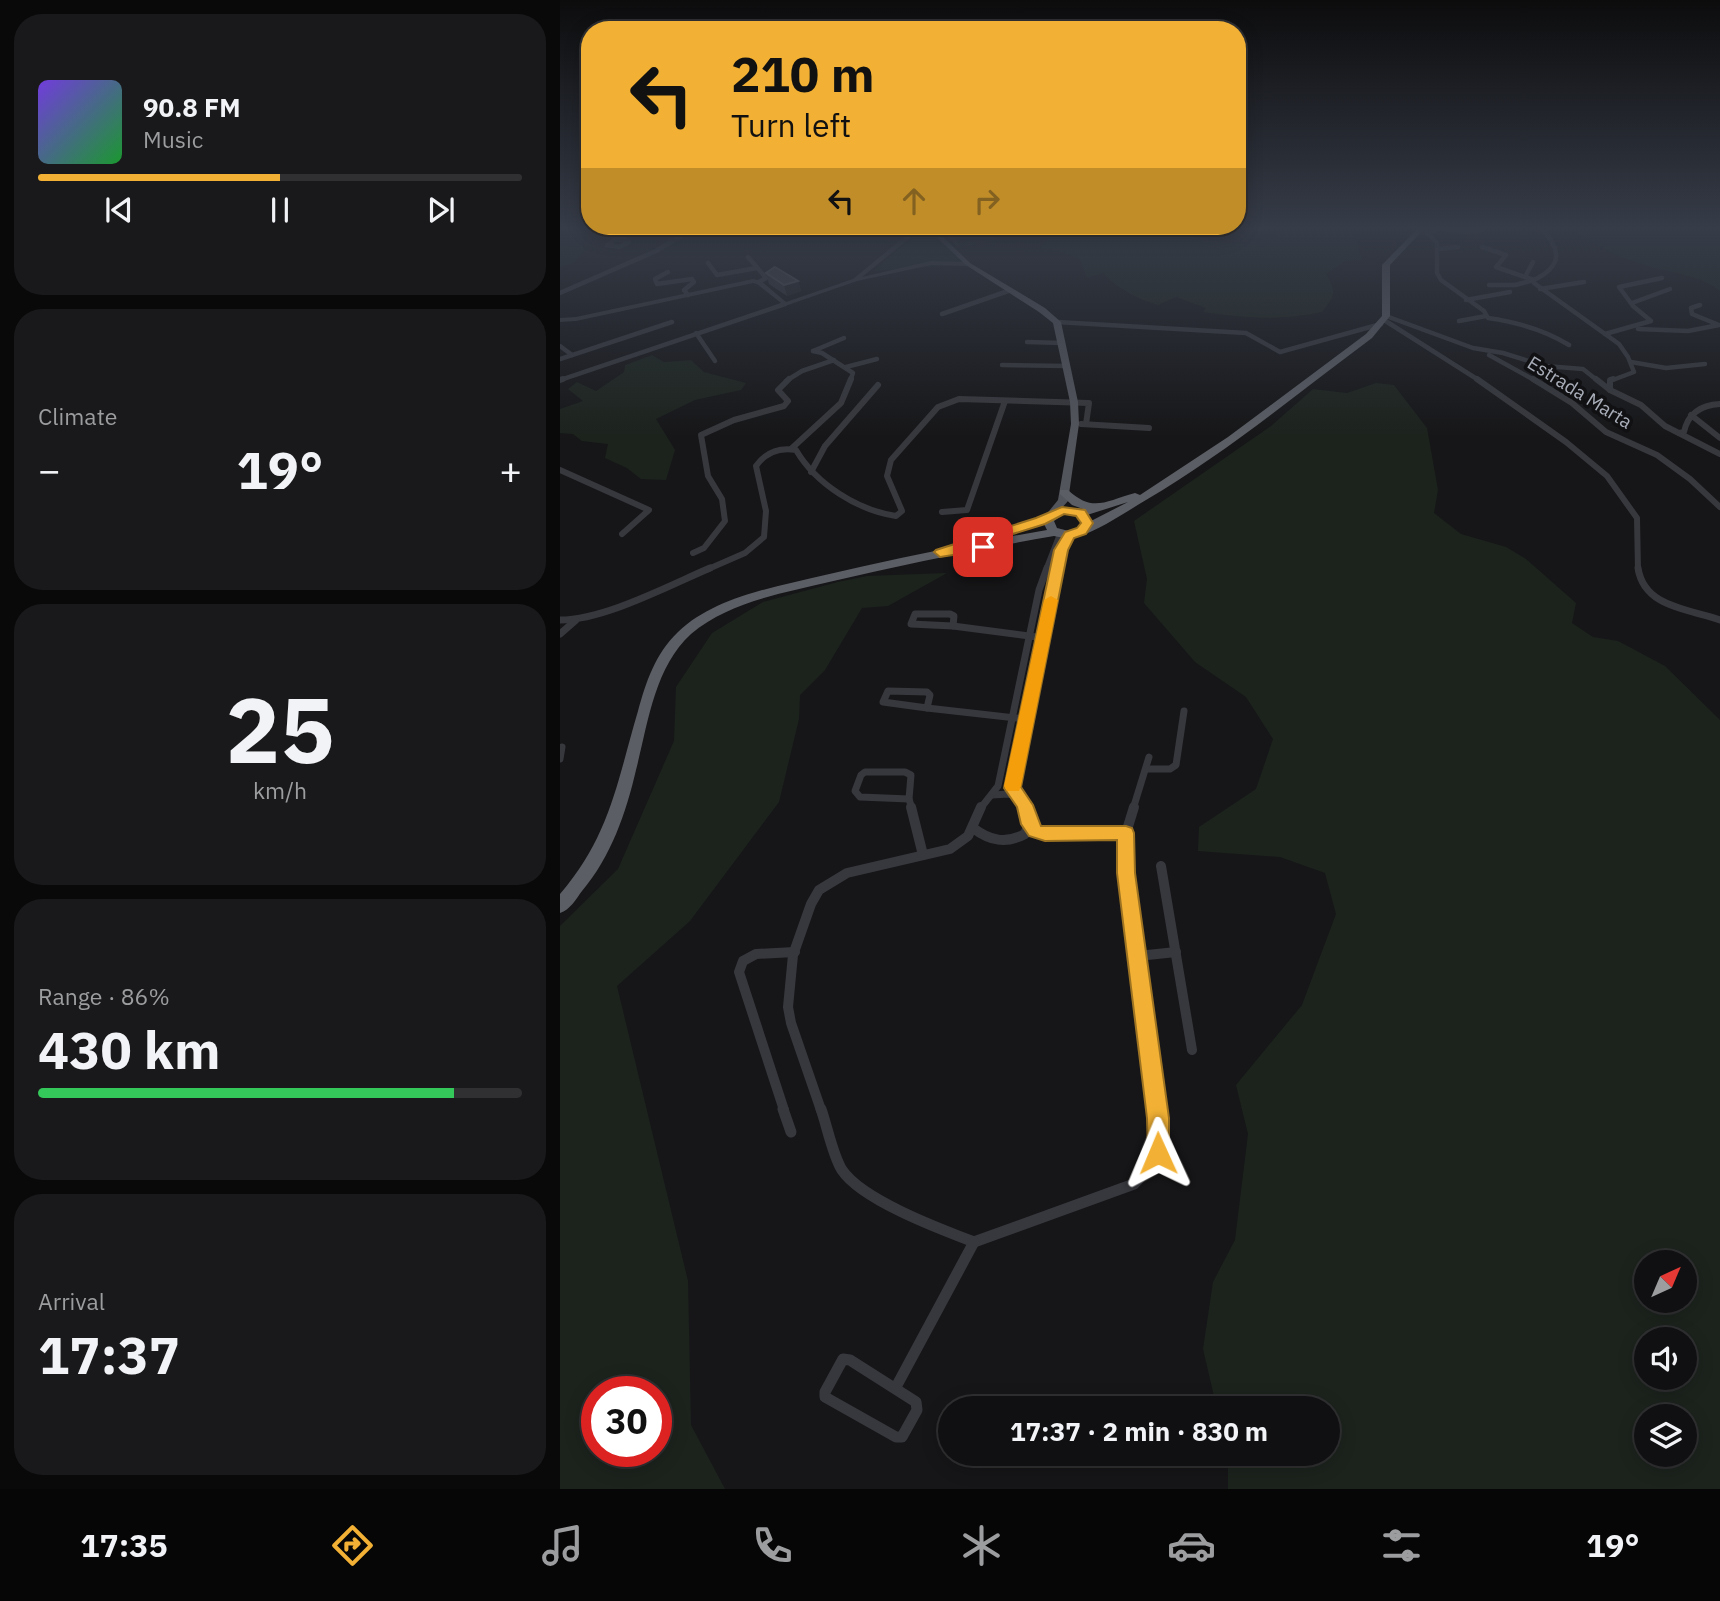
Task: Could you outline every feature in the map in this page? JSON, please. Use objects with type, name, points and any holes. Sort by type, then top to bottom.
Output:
[{"type":"highway","points":[[940,552],[1062,534],[1086,528],[1125,510],[1172,481],[1369,336],[1384,320],[1385,298]]},
{"type":"highway","points":[[560,906],[581,881],[611,833],[655,677],[684,634],[715,613],[750,598],[940,552],[1062,510],[1078,512],[1097,508],[1172,481]]},
{"type":"highway","points":[[1064,492],[1082,506],[1097,508]]},
{"type":"highway","points":[[1078,512],[1087,523],[1086,528]]},
{"type":"highway","points":[[1050,516],[1049,526],[1062,534]]},
{"type":"main road","points":[[1023,298],[1057,322],[1074,402],[1075,424],[1064,492],[1060,507],[1050,516]]},
{"type":"main road","points":[[1064,492],[1078,512]]},
{"type":"street","points":[[560,322],[672,298]]},
{"type":"street","points":[[778,298],[785,304]]},
{"type":"street","points":[[560,380],[801,298]]},
{"type":"street","points":[[942,314],[987,298]]},
{"type":"street","points":[[1466,300],[1475,298]]},
{"type":"street","points":[[1554,298],[1605,334],[1631,362],[1634,372],[1612,379],[1609,382],[1610,390]]},
{"type":"street","points":[[1605,334],[1650,321],[1628,298]]},
{"type":"street","points":[[1632,303],[1644,298]]},
{"type":"street","points":[[1466,300],[1484,311],[1490,320],[1504,320],[1553,335],[1569,345]]},
{"type":"street","points":[[1628,328],[1685,332],[1719,325],[1692,314],[1691,308],[1700,305]]},
{"type":"street","points":[[1459,321],[1486,316]]},
{"type":"street","points":[[1057,322],[1246,333],[1258,337],[1280,352],[1384,320],[1545,366],[1583,369],[1610,390],[1641,405],[1657,421],[1693,443],[1720,454]]},
{"type":"street","points":[[1384,320],[1445,360],[1478,377],[1591,461],[1607,476],[1637,517],[1640,524],[1637,566],[1649,592],[1667,605],[1720,620]]},
{"type":"street","points":[[560,359],[672,323]]},
{"type":"street","points":[[696,333],[715,361]]},
{"type":"street","points":[[560,620],[576,620],[598,614],[726,562],[758,544],[764,537],[765,529],[763,489],[756,466],[764,455],[791,449],[841,403],[853,373],[834,360],[813,351],[844,338]]},
{"type":"street","name":"Estrada Marta","points":[[1450,341],[1498,358],[1579,408],[1606,432],[1657,455],[1690,479],[1720,507]]},
{"type":"street","points":[[1027,342],[1063,344]]},
{"type":"street","points":[[560,346],[572,355]]},
{"type":"street","points":[[846,367],[877,359]]},
{"type":"street","points":[[693,553],[704,548],[724,521],[722,499],[708,476],[702,435],[734,420],[784,406],[788,400],[778,390],[780,385],[814,366],[834,360]]},
{"type":"street","points":[[1631,362],[1666,369],[1705,364]]},
{"type":"street","points":[[1002,365],[1067,366]]},
{"type":"street","points":[[811,472],[825,446],[878,385]]},
{"type":"street","points":[[791,449],[796,450],[811,472],[838,492],[872,509],[896,516],[902,511],[887,476],[888,467],[896,454],[938,407],[959,399],[1090,403],[1086,424]]},
{"type":"street","points":[[942,512],[967,510],[1005,401]]},
{"type":"street","points":[[1679,433],[1684,432],[1685,422],[1691,415],[1706,405],[1720,404]]},
{"type":"street","points":[[1691,415],[1720,438]]},
{"type":"street","points":[[1075,424],[1149,428]]},
{"type":"street","points":[[560,470],[649,510],[622,534]]},
{"type":"street","points":[[1062,534],[1039,590],[998,786],[979,810],[972,828],[962,841],[950,849],[847,873],[825,884],[814,898],[795,952],[786,998],[788,1010],[842,1170],[862,1188],[914,1219],[974,1241],[1121,1191],[1134,1184],[1154,1164],[1160,1140],[1126,873],[1126,833],[1149,757]]},
{"type":"street","points":[[972,828],[987,840],[1004,842],[1025,834],[1029,824],[1028,812],[1013,788],[1013,779],[1044,638],[1062,534]]},
{"type":"street","points":[[953,626],[954,616],[950,614],[915,614],[910,622],[1044,638]]},
{"type":"street","points":[[560,634],[576,620]]},
{"type":"street","points":[[927,708],[930,695],[927,692],[888,691],[883,702],[927,708],[1026,719]]},
{"type":"street","points":[[1146,769],[1170,769],[1176,765],[1184,711]]},
{"type":"street","points":[[560,759],[562,747]]},
{"type":"street","points":[[909,799],[860,797],[855,791],[864,773],[905,772],[912,777],[909,799],[923,855]]},
{"type":"street","points":[[992,795],[1009,794],[1019,797]]},
{"type":"street","points":[[1029,824],[1035,831],[1045,834],[1126,833]]},
{"type":"street","points":[[1161,866],[1192,1050]]},
{"type":"street","points":[[791,1132],[739,972],[744,961],[756,954],[795,952]]},
{"type":"street","points":[[1138,956],[1176,952]]},
{"type":"street","points":[[896,1387],[974,1241]]},
{"type":"street","points":[[846,1359],[896,1387],[917,1405],[904,1435],[900,1438],[827,1398],[825,1392],[841,1361],[846,1359]]},
{"type":"shaded area","points":[[1140,298],[1173,298],[1158,305]]},
{"type":"shaded area","points":[[1180,298],[1331,298],[1322,312],[1277,318],[1203,312],[1206,308]]},
{"type":"shaded area","points":[[652,355],[664,362],[691,360],[704,372],[746,383],[741,390],[695,400],[656,419],[675,450],[666,480],[641,479],[627,468],[605,458],[608,444],[582,441],[573,434],[560,433],[560,409],[583,401],[568,389],[577,382],[596,391],[624,372],[625,365]]},
{"type":"shaded area","points":[[1376,383],[1394,385],[1427,428],[1438,490],[1434,513],[1461,534],[1506,547],[1526,559],[1576,603],[1572,623],[1593,637],[1618,641],[1665,666],[1720,720],[1720,1489],[1228,1489],[1228,1466],[1340,1466],[1340,1396],[1214,1396],[1203,1349],[1213,1282],[1235,1240],[1248,1134],[1236,1085],[1302,1005],[1336,914],[1325,873],[1280,857],[1198,851],[1199,827],[1256,789],[1273,739],[1246,697],[1195,662],[1144,603],[1147,579],[1134,521],[1271,426],[1313,389],[1347,393]]},
{"type":"shaded area","points":[[947,573],[888,606],[862,608],[825,670],[800,695],[799,719],[779,802],[690,921],[617,986],[688,1281],[691,1425],[725,1489],[560,1489],[560,926],[618,869],[674,741],[676,687],[712,633],[763,602],[867,576]]},
{"type":"slow traffic","points":[[1013,786],[1051,600]]},
{"type":"route","points":[[983,547],[940,552],[1040,521],[1062,510],[1080,513],[1087,523],[1082,531],[1069,535],[1061,550],[1013,788],[1025,805],[1029,824],[1035,831],[1045,834],[1100,831],[1126,833],[1126,873],[1158,1118],[1158,1153]]}]
